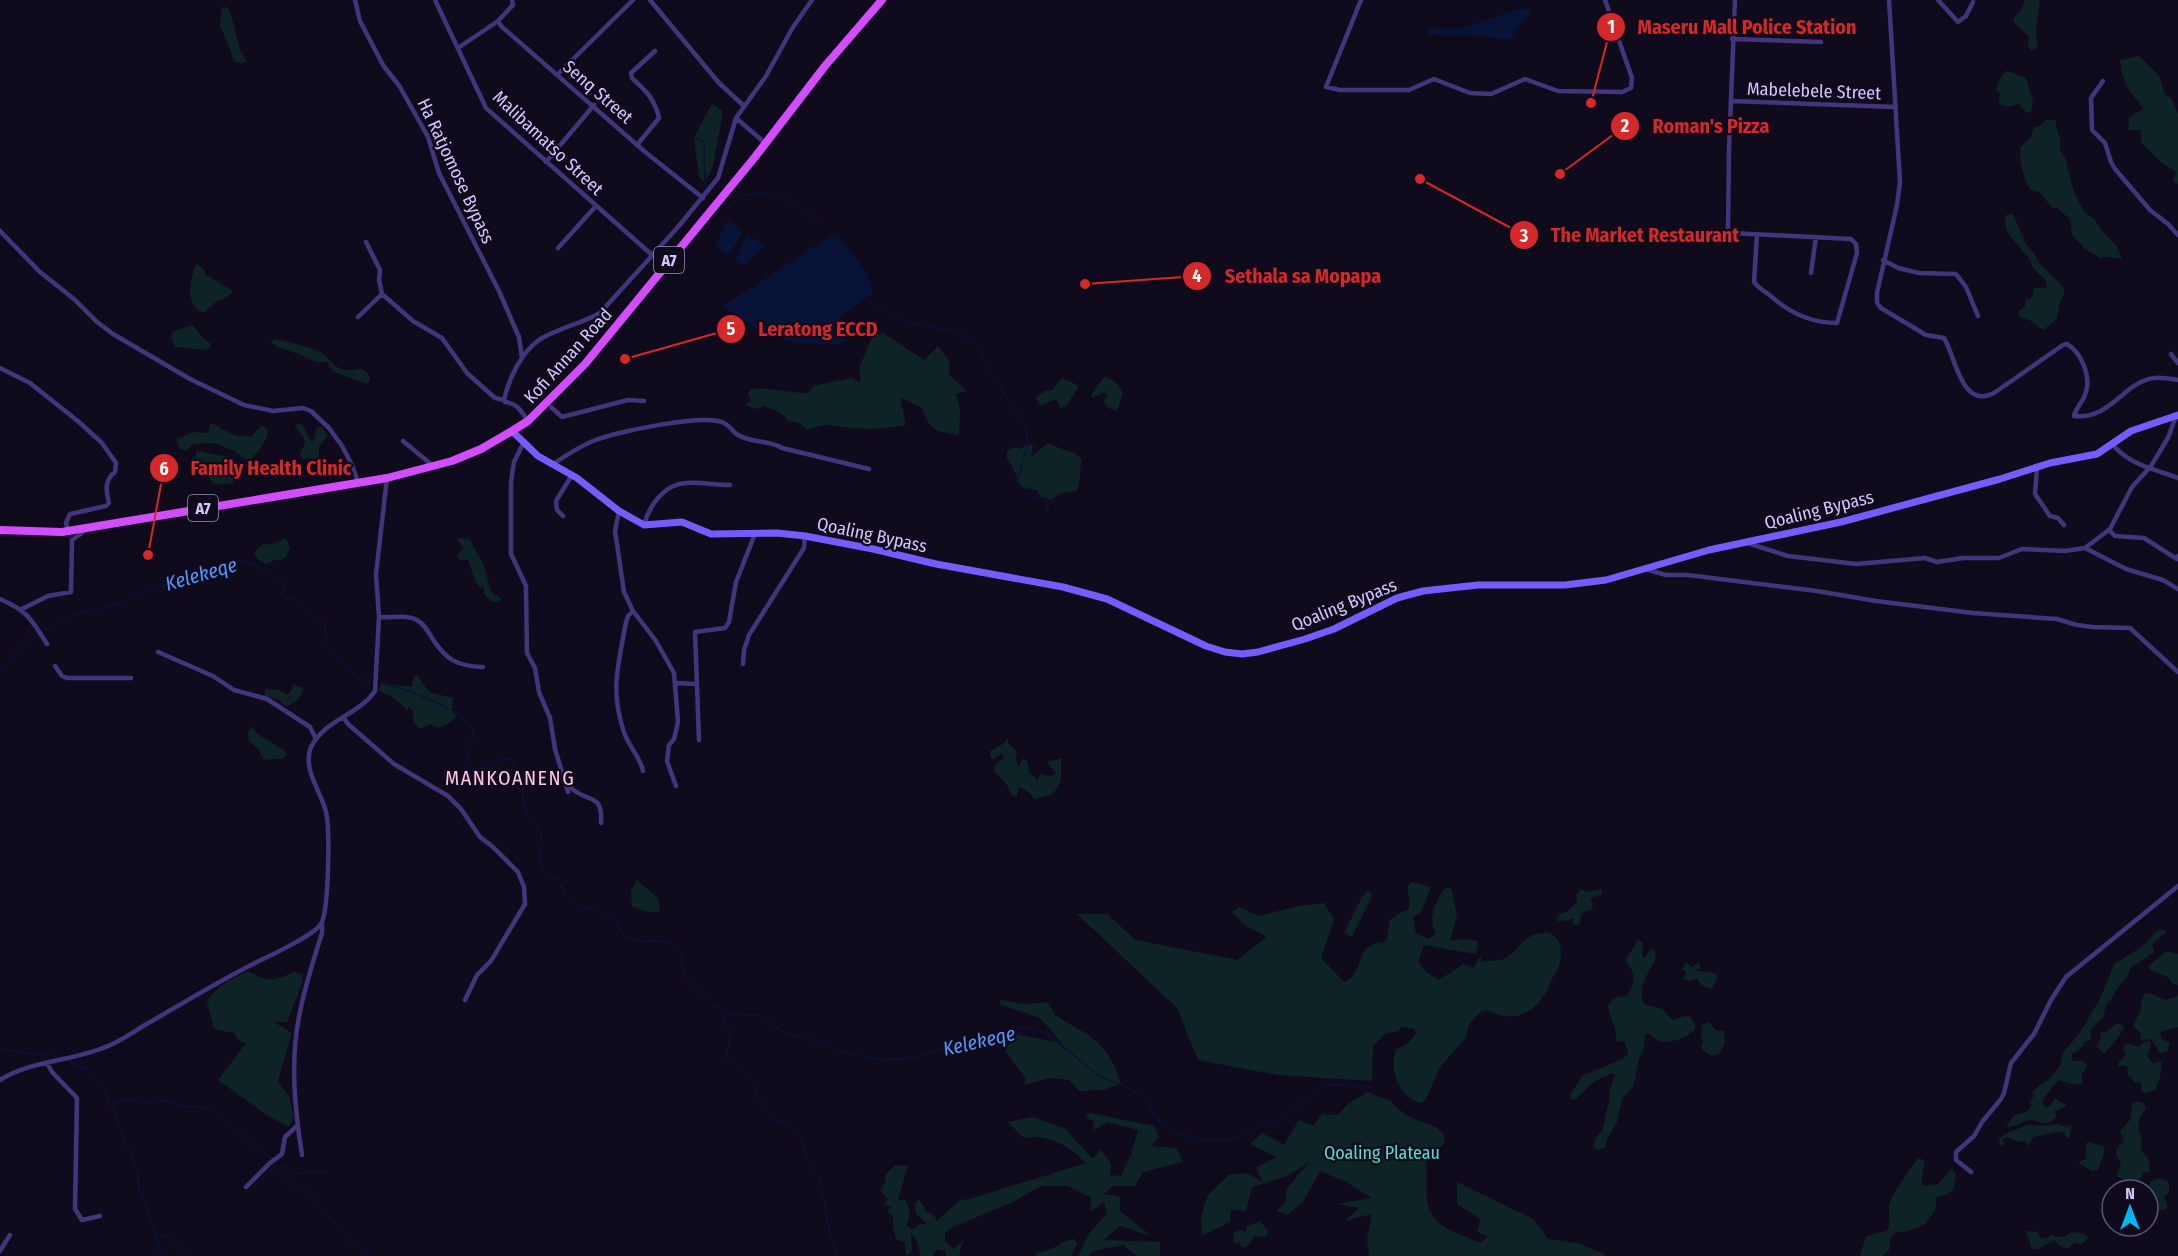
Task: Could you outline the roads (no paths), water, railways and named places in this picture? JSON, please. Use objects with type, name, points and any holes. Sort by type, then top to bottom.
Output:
[{"type":"main road","name":"Kofi Annan Road","points":[[0,530],[68,531],[387,478],[434,467],[466,456],[512,431],[528,421],[585,364],[825,66],[882,0]]},
{"type":"main road","name":"Qoaling Bypass","points":[[644,525],[682,522],[711,534],[777,533],[805,536],[1089,593],[1107,599],[1206,646],[1242,654],[1305,639],[1397,598],[1423,591],[1478,585],[1584,584],[1606,580],[1709,549],[1841,522],[2060,461],[2097,454],[2131,431],[2177,415]]},
{"type":"main road","points":[[512,431],[524,444],[572,475],[619,511],[644,525]]},
{"type":"street","name":"Ha Ratjomose Bypass","points":[[355,0],[360,21],[378,56],[400,87],[428,137],[439,172],[500,293],[519,337],[522,358]]},
{"type":"street","name":"Malibamatso Street","points":[[435,0],[486,108],[652,255]]},
{"type":"street","points":[[458,48],[498,21],[513,5],[512,0]]},
{"type":"street","points":[[558,74],[633,0]]},
{"type":"street","points":[[650,0],[719,83],[744,106]]},
{"type":"street","points":[[504,400],[511,377],[522,358],[538,341],[600,313],[703,198],[718,178],[736,118],[766,76],[793,27],[812,0]]},
{"type":"street","points":[[1361,0],[1326,87],[1340,90],[1409,90],[1434,79],[1470,93],[1491,94],[1525,78],[1558,91],[1622,92],[1631,88],[1633,83],[1605,0]]},
{"type":"street","name":"Mabelebele Street","points":[[1735,0],[1732,39],[1728,231],[1756,234]]},
{"type":"street","points":[[1889,0],[1900,182],[1897,205],[1883,260],[1877,303],[1881,308],[1926,334],[1944,338],[1960,379],[1970,393],[1987,396],[1994,393],[2062,345],[2067,344],[2076,352],[2085,368],[2087,378],[2084,398],[2074,416],[2092,415],[2103,410],[2142,382],[2154,378],[2178,380]]},
{"type":"street","points":[[1938,0],[1958,22],[1966,16],[1973,2]]},
{"type":"street","name":"Senq Street","points":[[498,21],[637,145],[703,198]]},
{"type":"street","points":[[1732,39],[1821,42]]},
{"type":"street","points":[[637,145],[659,117],[657,105],[632,78],[631,73],[655,51]]},
{"type":"street","points":[[2103,81],[2091,98],[2092,130],[2106,143],[2115,169],[2150,210],[2178,235]]},
{"type":"street","name":"Mabelebele Street","points":[[1731,101],[1896,107]]},
{"type":"street","points":[[546,162],[594,105]]},
{"type":"street","points":[[736,118],[765,143]]},
{"type":"street","points":[[558,248],[596,206]]},
{"type":"street","points":[[0,231],[40,272],[112,334],[190,379],[244,405],[273,411],[298,408],[311,411],[342,446],[358,482]]},
{"type":"street","points":[[1756,234],[1851,239],[1857,248],[1837,323],[1821,323],[1794,312],[1781,306],[1757,287],[1754,282],[1756,234]]},
{"type":"street","points":[[1810,273],[1816,237]]},
{"type":"street","points":[[366,242],[380,270],[379,280],[382,294],[412,321],[442,338],[467,373],[495,398],[512,403],[520,409],[528,421]]},
{"type":"street","points":[[1883,260],[1898,268],[1919,273],[1956,274],[1966,287],[1978,316]]},
{"type":"street","points":[[358,317],[382,294]]},
{"type":"street","points":[[2171,354],[2178,363]]},
{"type":"street","points":[[0,368],[30,383],[79,422],[102,443],[116,463],[115,472],[108,477],[109,503],[106,506],[70,514],[66,523],[68,531]]},
{"type":"street","points":[[551,407],[562,417],[628,400],[644,401]]},
{"type":"street","points":[[1746,543],[1788,556],[1856,564],[1925,558],[1937,562],[1963,558],[1999,558],[2022,549],[2065,551],[2085,548],[2109,530],[2132,487],[2149,468],[2168,438],[2177,415]]},
{"type":"street","points":[[553,464],[593,441],[617,433],[677,421],[710,420],[723,422],[738,435],[868,469]]},
{"type":"street","points":[[403,441],[434,467]]},
{"type":"street","points":[[2112,443],[2122,454],[2149,468],[2178,478]]},
{"type":"street","points":[[524,444],[514,462],[511,482],[511,554],[526,586],[527,653],[535,668],[539,692],[550,718],[555,749],[568,790],[570,787],[581,796],[594,798],[602,811],[602,823]]},
{"type":"street","points":[[2037,468],[2035,494],[2050,516],[2058,518],[2064,525]]},
{"type":"street","points":[[563,516],[557,510],[556,501],[572,475]]},
{"type":"street","points":[[303,1155],[297,1125],[295,1082],[298,1019],[322,933],[326,900],[328,828],[327,813],[308,759],[316,739],[334,722],[370,699],[375,691],[379,617],[376,574],[387,478]]},
{"type":"street","points":[[644,525],[653,504],[675,485],[686,483],[730,485]]},
{"type":"street","points":[[619,511],[615,531],[621,582],[628,603],[656,641],[674,673],[678,722],[674,739],[669,745],[667,760],[676,786]]},
{"type":"street","points":[[22,609],[48,596],[71,592],[72,540],[82,534],[84,528]]},
{"type":"street","points":[[2109,530],[2115,536],[2144,538],[2175,558],[2177,559],[2178,556]]},
{"type":"street","points":[[699,740],[695,632],[725,628],[729,622],[736,582],[755,534]]},
{"type":"street","points":[[743,664],[744,650],[749,635],[804,548],[805,536]]},
{"type":"street","points":[[2085,548],[2126,569],[2163,580],[2178,589]]},
{"type":"street","points":[[1642,569],[1666,575],[1688,575],[1973,613],[2057,619],[2092,627],[2130,628],[2178,672]]},
{"type":"street","points":[[0,599],[22,609],[31,618],[47,644]]},
{"type":"street","points":[[633,611],[626,622],[615,690],[622,729],[641,761],[643,771]]},
{"type":"street","points":[[379,617],[408,616],[426,627],[447,657],[464,666],[483,667]]},
{"type":"street","points":[[158,652],[213,676],[234,690],[267,699],[310,727],[316,739]]},
{"type":"street","points":[[55,666],[62,676],[68,678],[131,678]]},
{"type":"street","points":[[675,683],[696,684]]},
{"type":"street","points":[[343,717],[394,764],[448,796],[461,809],[480,837],[518,872],[524,886],[525,904],[491,961],[477,975],[465,1000]]},
{"type":"street","points":[[1971,1172],[1956,1160],[1956,1152],[1974,1136],[2001,1099],[2011,1063],[2034,1034],[2062,984],[2076,968],[2178,886]]},
{"type":"street","points":[[0,1080],[47,1063],[108,1047],[214,984],[316,930],[322,923]]},
{"type":"street","points":[[47,1063],[52,1072],[77,1098],[75,1209],[82,1220],[100,1216]]},
{"type":"street","points":[[246,1187],[270,1163],[282,1155],[285,1137],[297,1125]]},
{"type":"street","points":[[0,1251],[10,1235]]},
{"type":"water","points":[[1519,9],[1529,9],[1529,15],[1511,39],[1487,36],[1429,35],[1428,31],[1432,28],[1459,29]]},
{"type":"water","points":[[729,221],[742,230],[742,234],[728,255],[716,246],[725,223]]},
{"type":"water","points":[[749,235],[764,246],[744,266],[736,261],[736,258]]},
{"type":"water","points":[[832,235],[840,237],[865,271],[872,294],[840,316],[838,321],[844,328],[846,338],[842,345],[804,344],[778,338],[749,325],[723,306]]},
{"type":"waterway","points":[[696,138],[704,141],[705,184],[707,187]]},
{"type":"waterway","points":[[728,207],[742,197],[753,194],[775,196],[796,204],[820,225]]},
{"type":"waterway","points":[[865,297],[889,314],[923,326],[949,330],[974,340],[1026,428],[1028,443],[1017,482],[1018,486],[1031,489]]},
{"type":"waterway","points":[[1030,497],[1047,498],[1048,511]]},
{"type":"waterway","name":"Kelekeqe","points":[[44,630],[69,616],[117,604],[151,588],[200,577],[239,560],[255,565],[282,580],[283,597],[297,600],[312,617],[324,623],[326,639],[324,644],[356,676],[371,683]]},
{"type":"waterway","name":"Kelekeqe","points":[[0,671],[32,636]]},
{"type":"waterway","name":"Kelekeqe","points":[[384,684],[448,708],[469,723],[473,731],[467,759],[469,766],[478,768],[500,760],[512,760],[523,786],[524,808],[540,832],[538,846],[543,870],[559,880],[566,896],[580,910],[591,907],[612,916],[624,936],[637,941],[669,942],[678,945],[687,980],[707,999],[728,1014],[763,1016],[787,1033],[827,1044],[842,1052],[882,1060],[915,1057],[939,1049],[992,1038],[1008,1031],[1022,1028],[1035,1029],[1049,1035],[1100,1077],[1125,1086],[1148,1100],[1156,1119],[1179,1134],[1204,1140],[1229,1140],[1277,1121],[1325,1085],[1372,1087]]},
{"type":"waterway","name":"Kelekeqe","points":[[721,1012],[730,1032],[727,1059],[750,1079],[764,1108],[775,1120],[793,1127],[799,1136],[804,1151],[820,1181],[831,1239],[838,1256]]},
{"type":"waterway","points":[[0,1049],[58,1057]]},
{"type":"waterway","points":[[66,1060],[88,1070],[104,1088],[138,1173],[139,1188],[155,1233],[169,1237],[188,1256]]},
{"type":"waterway","points":[[113,1104],[120,1100],[135,1100],[144,1103],[168,1101],[183,1107],[201,1107],[212,1110],[271,1159]]},
{"type":"waterway","points":[[273,1166],[297,1189],[310,1192],[351,1244],[370,1256]]},
{"type":"waterway","points":[[274,1166],[290,1167],[298,1174],[311,1171],[329,1173]]},
{"type":"waterway","points":[[155,1234],[161,1256]]},
{"type":"place","name":"Maseru Mall Police Station","points":[[1591,103]]},
{"type":"place","name":"Roman's Pizza","points":[[1560,174]]},
{"type":"place","name":"The Market Restaurant","points":[[1420,179]]},
{"type":"place","name":"Sethala sa Mopapa","points":[[1085,284]]},
{"type":"place","name":"Leratong ECCD","points":[[625,359]]},
{"type":"place","name":"Family Health Clinic","points":[[148,555]]},
{"type":"district","name":"MANKOANENG","points":[[510,778]]},
{"type":"park label","name":"Qoaling Plateau","points":[[1382,1153]]}]
